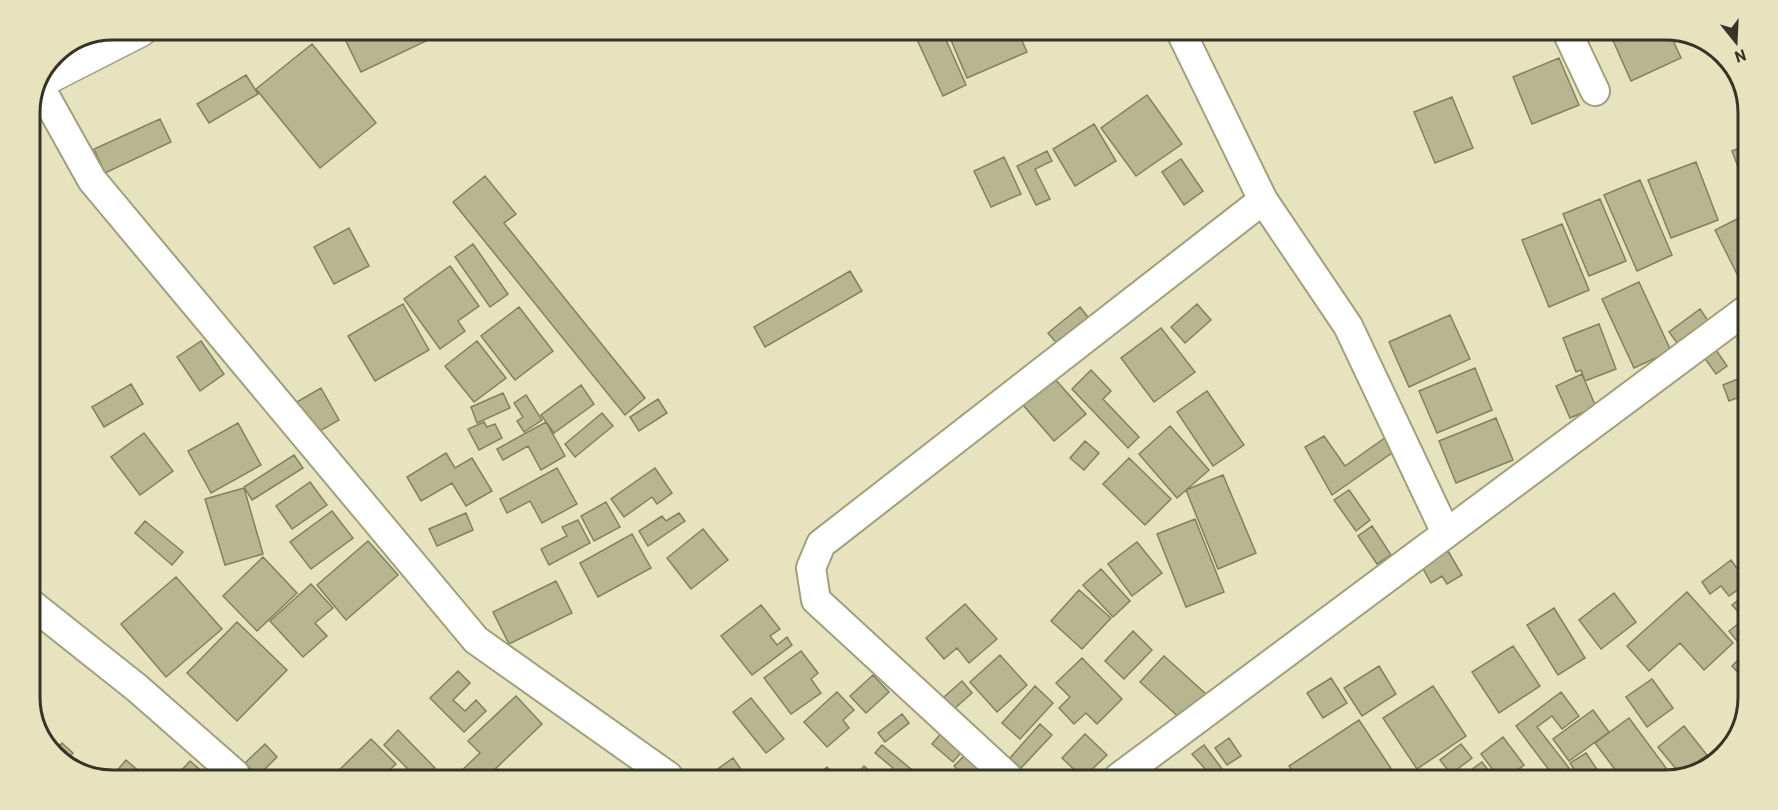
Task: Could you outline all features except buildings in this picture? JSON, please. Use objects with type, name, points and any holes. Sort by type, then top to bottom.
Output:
[{"type":"highway","points":[[52,75],[120,40]]},
{"type":"street","points":[[1185,40],[1263,200],[1348,326],[1446,533]]},
{"type":"street","points":[[1571,40],[1595,91]]},
{"type":"street","points":[[44,93],[92,180],[476,640],[660,770]]},
{"type":"street","points":[[1000,770],[816,600],[811,568],[821,544],[1263,200]]},
{"type":"street","points":[[1129,770],[1737,316]]},
{"type":"street","points":[[41,612],[137,688],[230,770]]}]
